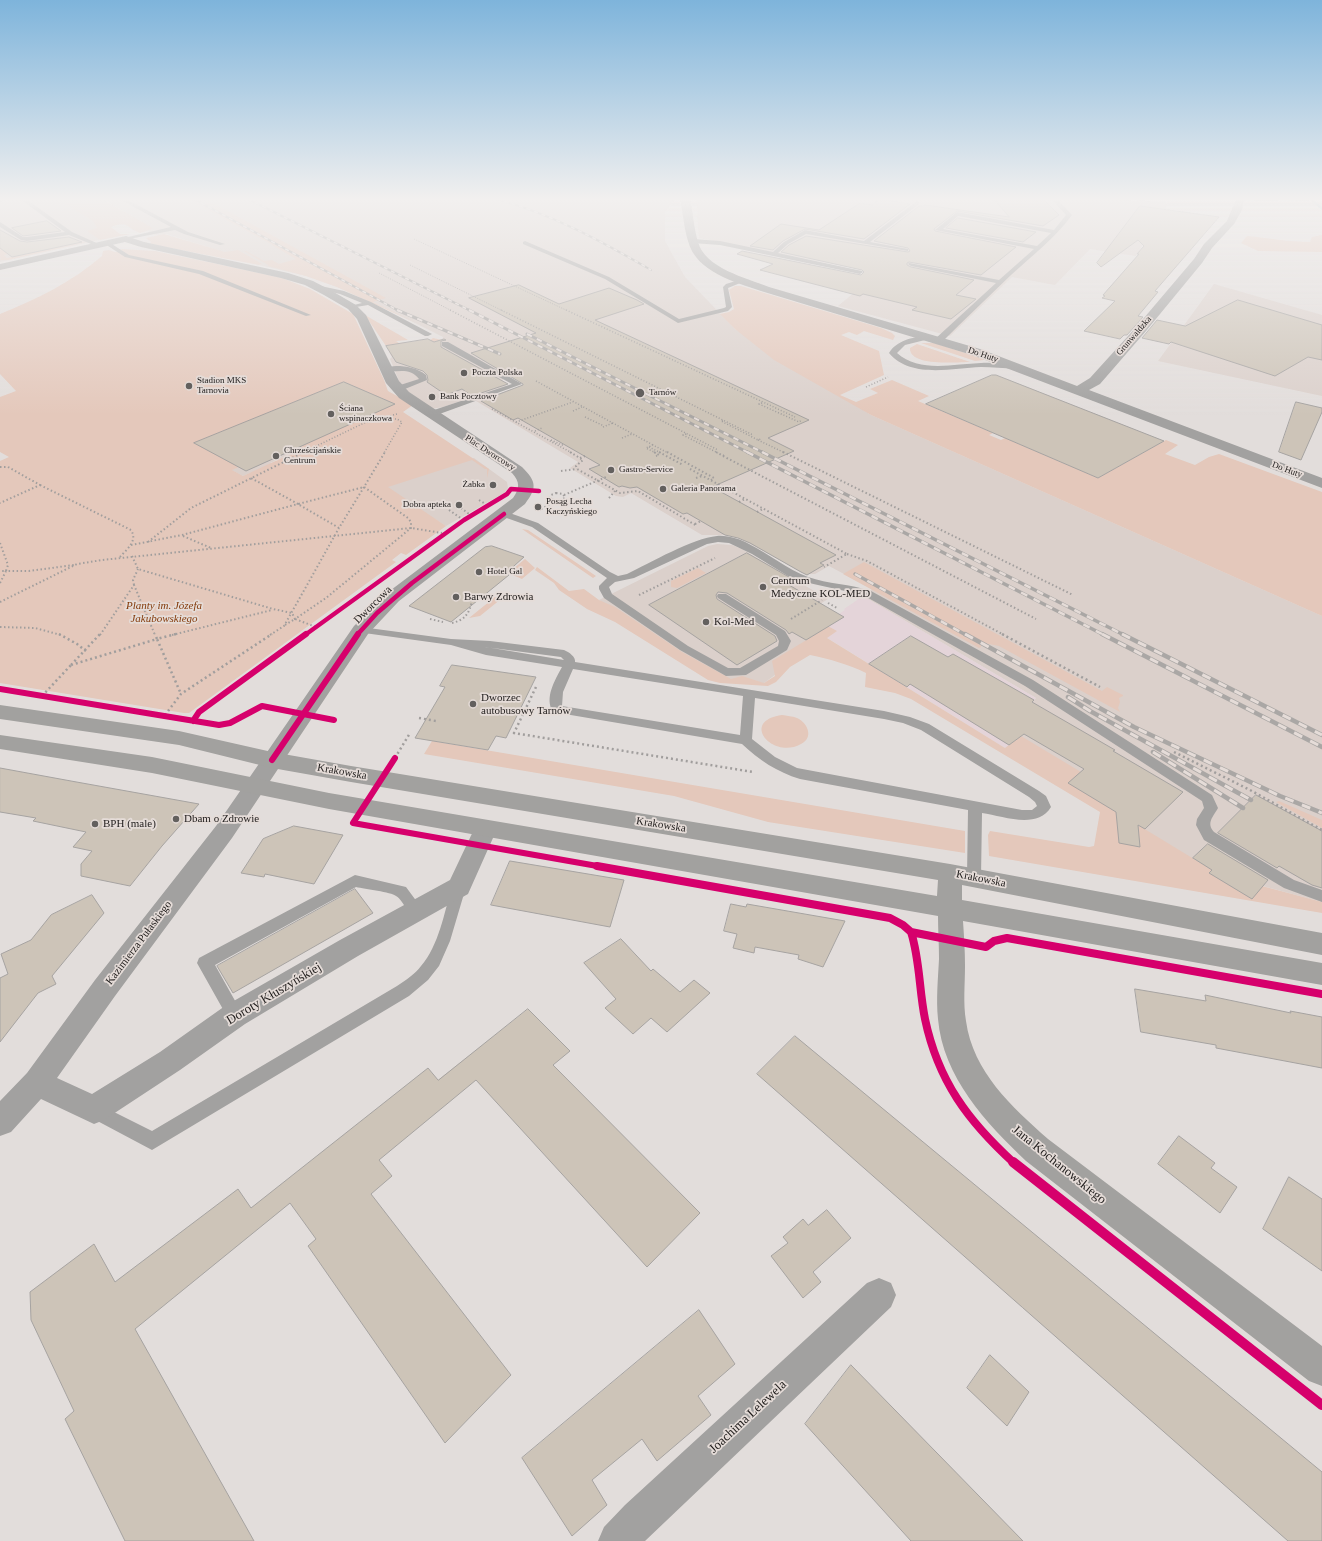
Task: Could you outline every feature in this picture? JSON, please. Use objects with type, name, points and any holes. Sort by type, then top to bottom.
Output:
[{"type":"street","points":[[265,271],[284,275],[316,287],[352,307],[366,325],[397,389]]},
{"type":"street","name":"Do Huty","points":[[722,271],[742,281],[926,337],[1015,367],[1322,483]]},
{"type":"street","name":"Grunwaldzka","points":[[1078,391],[1095,381],[1190,271]]},
{"type":"street","name":"Plac Dworcowy","points":[[397,389],[524,477],[527,483],[526,490],[519,501],[504,514]]},
{"type":"street","name":"Dworcowa","points":[[272,760],[361,630],[393,597],[504,514]]},
{"type":"street","name":"Krakowska","points":[[0,712],[179,738],[272,760],[962,875],[1322,944]]},
{"type":"street","points":[[0,742],[156,766],[485,829],[1134,939],[1322,974]]},
{"type":"street","name":"Kazimierza Pułaskiego","points":[[0,1122],[37,1083],[105,988],[224,832],[272,760]]},
{"type":"street","points":[[459,887],[485,829]]},
{"type":"street","name":"Jana Kochanowskiego","points":[[962,875],[950,908],[952,940],[952,1022],[959,1051],[974,1080],[991,1104],[1011,1126],[1037,1150],[1322,1368]]},
{"type":"street","name":"Doroty Kłuszyńskiej","points":[[94,1110],[170,1061],[235,1016],[416,910],[459,887]]},
{"type":"street","points":[[37,1083],[94,1110]]},
{"type":"street","name":"Joachima Lelewela","points":[[618,1541],[639,1519],[879,1295]]},
{"type":"lane","points":[[196,271],[308,315]]},
{"type":"lane","points":[[591,271],[612,280],[678,321],[726,310],[729,307],[724,288],[728,285],[742,281]]},
{"type":"lane","points":[[855,271],[860,272]]},
{"type":"lane","points":[[945,271],[1000,282]]},
{"type":"lane","points":[[938,341],[1013,271]]},
{"type":"lane","points":[[316,287],[342,292],[369,303],[428,334]]},
{"type":"lane","points":[[352,307],[369,303]]},
{"type":"lane","points":[[926,337],[905,343],[894,349],[893,353],[895,356],[910,364],[929,368],[981,365],[1015,367]]},
{"type":"lane","points":[[445,344],[518,384]]},
{"type":"lane","points":[[386,369],[408,369],[423,377],[423,380],[419,383],[397,389]]},
{"type":"lane","points":[[431,414],[518,384]]},
{"type":"lane","points":[[504,514],[535,525],[613,578],[622,579],[630,576],[709,539],[725,539],[740,544],[804,579],[853,588],[872,596],[1029,683],[1207,798],[1211,808],[1202,822],[1203,829],[1210,836],[1289,884],[1322,896]]},
{"type":"lane","points":[[613,578],[604,586],[604,590],[608,596],[684,648],[726,672],[742,672],[783,648],[785,642],[784,637],[722,596]]},
{"type":"lane","points":[[361,630],[451,642],[510,656],[569,665],[884,715],[915,723],[934,732],[1034,794],[1041,799],[1044,806],[1039,812],[1029,816],[800,774],[787,770],[765,758],[746,740],[557,709],[554,700],[569,665]]},
{"type":"lane","points":[[746,740],[749,694]]},
{"type":"lane","points":[[962,875],[975,807]]},
{"type":"lane","points":[[235,1016],[205,963],[355,881],[401,891],[416,910]]},
{"type":"lane","points":[[94,1110],[152,1141],[403,991],[417,981],[437,955],[459,887]]},
{"type":"path","points":[[422,271],[753,435]]},
{"type":"path","points":[[481,271],[795,417]]},
{"type":"path","points":[[379,273],[718,450]]},
{"type":"path","points":[[866,387],[888,377]]},
{"type":"path","points":[[518,384],[532,379],[714,478],[710,480]]},
{"type":"path","points":[[515,422],[573,402]]},
{"type":"path","points":[[763,402],[760,404],[799,422],[802,420]]},
{"type":"path","points":[[574,411],[583,407]]},
{"type":"path","points":[[492,409],[534,431],[583,460],[576,466],[577,469]]},
{"type":"path","points":[[148,542],[191,508],[364,423],[403,413]]},
{"type":"path","points":[[585,417],[603,427],[613,423]]},
{"type":"path","points":[[284,626],[334,536],[402,422],[397,419],[380,418]]},
{"type":"path","points":[[723,421],[721,422],[1073,595]]},
{"type":"path","points":[[534,431],[542,428]]},
{"type":"path","points":[[622,438],[632,434]]},
{"type":"path","points":[[686,434],[683,435],[1036,619]]},
{"type":"path","points":[[550,441],[553,440],[562,445],[564,444]]},
{"type":"path","points":[[649,447],[653,445]]},
{"type":"path","points":[[649,447],[646,448],[659,455],[656,456]]},
{"type":"path","points":[[649,447],[683,465]]},
{"type":"path","points":[[579,458],[585,456]]},
{"type":"path","points":[[0,467],[8,467],[40,485],[131,530],[134,533],[134,537],[131,544],[120,557]]},
{"type":"path","points":[[562,470],[577,469],[615,491],[623,493],[632,491],[643,494],[700,528]]},
{"type":"path","points":[[690,469],[847,554],[866,561],[1100,687]]},
{"type":"path","points":[[696,478],[702,476]]},
{"type":"path","points":[[564,495],[564,499],[561,501],[550,499],[550,496],[553,494],[558,493],[564,495],[606,477]]},
{"type":"path","points":[[251,478],[340,528]]},
{"type":"path","points":[[0,503],[40,485]]},
{"type":"path","points":[[713,488],[719,485]]},
{"type":"path","points":[[131,544],[182,535],[364,487],[408,518],[411,522],[411,528]]},
{"type":"path","points":[[609,498],[615,491]]},
{"type":"path","points":[[643,494],[648,492]]},
{"type":"path","points":[[739,502],[745,499]]},
{"type":"path","points":[[461,508],[472,516]]},
{"type":"path","points":[[757,512],[764,509]]},
{"type":"path","points":[[449,510],[464,520]]},
{"type":"path","points":[[694,524],[701,521]]},
{"type":"path","points":[[165,716],[181,694],[326,598],[411,528]]},
{"type":"path","points":[[0,570],[29,571],[120,557],[411,528],[439,532]]},
{"type":"path","points":[[182,535],[213,548]]},
{"type":"path","points":[[0,543],[8,564],[0,584]]},
{"type":"path","points":[[820,569],[847,554]]},
{"type":"path","points":[[132,556],[138,569],[273,609],[292,613]]},
{"type":"path","points":[[0,602],[77,564]]},
{"type":"path","points":[[138,569],[133,580],[134,585],[181,694]]},
{"type":"path","points":[[42,696],[71,665],[87,652],[134,585]]},
{"type":"path","points":[[430,619],[446,623],[464,620],[470,609],[472,601],[468,596]]},
{"type":"path","points":[[774,629],[823,600]]},
{"type":"path","points":[[71,665],[156,639],[273,609]]},
{"type":"path","points":[[292,613],[295,619],[316,627]]},
{"type":"path","points":[[0,627],[30,627],[55,632],[68,637],[87,652]]},
{"type":"path","points":[[419,718],[436,720]]},
{"type":"path","points":[[395,758],[410,733]]},
{"type":"path","points":[[1149,761],[1164,752],[1182,755],[1250,790],[1322,830]]},
{"type":"shaded area","points":[[284,271],[682,271],[685,277],[735,329],[871,415],[1322,616],[1322,902],[1263,886],[1252,899],[1005,748],[1024,734],[1032,702],[1036,698],[863,596],[872,589],[829,566],[815,574],[806,574],[737,537],[726,535],[702,535],[631,493],[623,497],[616,496],[570,468],[578,462],[476,401],[513,389],[530,386],[512,376],[502,380],[507,384],[506,386],[443,407],[431,409],[403,390],[390,359],[392,357],[389,351],[442,340],[443,337],[373,302],[306,276]]},
{"type":"shaded area","points":[[867,271],[1069,271],[1055,285],[1012,277],[950,336],[838,306],[878,273]]},
{"type":"shaded area","points":[[1214,284],[1322,315],[1322,396],[1158,361]]},
{"type":"shaded area","points":[[318,429],[299,450],[270,463],[271,464],[243,476],[231,470]]},
{"type":"shaded area","points":[[474,458],[507,482],[508,488],[504,493],[446,526],[383,486]]},
{"type":"shaded area","points":[[717,544],[732,545],[742,549],[828,599],[820,604],[826,637],[764,683],[716,680],[599,600],[708,546]]},
{"type":"shaded area","points":[[863,596],[1036,698],[1032,702],[1050,712],[1005,748],[826,637],[836,631],[823,624]]},
{"type":"green space","name":"Planty im. Józefa Jakubowskiego","points":[[83,271],[249,271],[282,278],[310,289],[353,314],[388,391],[413,405],[403,412],[489,469],[487,478],[487,469],[472,460],[388,487],[446,526],[406,555],[401,553],[392,560],[396,562],[189,713],[0,683],[0,461],[9,457],[0,452],[0,397],[16,391],[0,374],[0,314],[41,296]],"holes":[[[302,445],[303,446],[297,449],[299,450],[243,476],[232,470],[259,458]]]},
{"type":"green space","points":[[287,271],[337,271],[386,298],[373,302],[416,323],[337,287]]},
{"type":"green space","points":[[735,286],[741,286],[881,328],[892,333],[895,336],[893,340],[864,331],[857,335],[849,332],[841,335],[879,351],[884,375],[840,395],[856,402],[878,393],[870,389],[892,380],[929,396],[918,401],[993,433],[989,435],[1001,440],[1005,438],[1098,478],[1166,440],[1178,445],[1165,454],[1195,465],[1209,457],[1219,454],[1322,492],[1322,616],[871,415],[774,360],[735,329],[720,314],[734,309],[729,290]]},
{"type":"green space","points":[[365,315],[408,340],[396,341],[399,343],[429,341],[433,338],[442,340],[392,357],[389,351],[393,350],[390,346],[386,346]]},
{"type":"green space","points":[[921,343],[934,343],[984,360],[975,361]]},
{"type":"green space","points":[[917,344],[970,362],[945,363],[925,361],[912,354],[910,348]]},
{"type":"green space","points":[[522,529],[528,530],[596,576],[593,578]]},
{"type":"green space","points":[[525,559],[535,568],[522,579],[508,573]]},
{"type":"green space","points":[[864,562],[1102,691],[1107,687],[1123,695],[1119,698],[1120,702],[1118,708],[1120,712],[999,646],[984,643],[981,644],[981,647],[979,648],[843,574]]},
{"type":"green space","points":[[537,567],[569,591],[584,589],[599,600],[615,607],[682,652],[731,679],[742,676],[764,683],[775,676],[772,661],[818,633],[824,624],[837,631],[827,638],[1005,748],[1021,736],[1081,772],[1069,783],[1212,870],[1262,886],[1322,902],[1322,913],[989,856],[988,835],[990,831],[1089,847],[1094,846],[1100,812],[911,699],[895,693],[865,687],[866,673],[845,664],[810,655],[790,667],[776,682],[768,686],[720,683],[708,680],[615,622],[587,609],[559,590],[554,583],[535,570]]},
{"type":"green space","points":[[698,568],[706,573],[677,588],[671,587],[671,581]]},
{"type":"green space","points":[[495,597],[501,599],[480,616],[469,618]]},
{"type":"green space","points":[[782,715],[797,718],[804,723],[808,731],[805,741],[790,748],[780,747],[771,743],[765,738],[762,731],[763,724],[769,719]]},
{"type":"green space","points":[[432,741],[965,831],[965,853],[768,822],[674,796],[424,754]]},
{"type":"green space","points":[[1279,801],[1322,820],[1322,828],[1276,802]]},
{"type":"building","points":[[764,271],[841,271],[861,275],[864,272],[863,271],[930,271],[974,280],[956,295],[976,299],[951,319],[912,310],[917,307],[863,294],[860,296]]},
{"type":"building","points":[[958,271],[986,271],[981,275]]},
{"type":"building","points":[[1124,271],[1172,271],[1155,291],[1158,292],[1138,316],[1143,317],[1127,335],[1124,335],[1120,339],[1084,331],[1115,301],[1102,298],[1105,296],[1103,295]]},
{"type":"building","points":[[519,285],[559,304],[609,288],[637,300],[644,304],[595,320],[809,420],[768,438],[794,451],[712,487],[836,555],[820,563],[824,565],[807,575],[750,543],[725,535],[687,513],[683,514],[637,487],[619,487],[589,469],[600,465],[518,418],[513,420],[481,401],[523,384],[471,353],[536,333],[469,298]]},
{"type":"building","points":[[1238,300],[1322,325],[1322,360],[1308,357],[1275,376],[1171,342],[1169,344],[1142,338],[1157,320],[1185,326]]},
{"type":"building","points":[[428,339],[434,342],[444,339],[446,340],[441,341],[441,347],[508,384],[472,396],[462,389],[446,395],[427,382],[427,375],[423,371],[396,362],[386,346]]},
{"type":"building","points":[[992,375],[996,375],[1164,441],[1098,478],[926,404]]},
{"type":"building","points":[[344,382],[395,404],[246,471],[194,443]]},
{"type":"building","points":[[1296,402],[1322,408],[1322,412],[1301,460],[1279,452]]},
{"type":"building","points":[[492,546],[524,557],[505,574],[509,575],[451,622],[409,606],[485,547]]},
{"type":"building","points":[[747,553],[796,581],[789,585],[844,617],[806,640],[792,632],[789,634],[786,630],[727,593],[718,592],[716,595],[717,599],[775,636],[777,641],[737,665],[649,605]]},
{"type":"building","points":[[911,636],[948,657],[953,654],[1034,700],[1032,702],[1115,750],[1113,751],[1183,792],[1145,829],[1138,825],[1140,847],[1119,843],[1116,812],[1068,783],[1084,769],[1024,734],[1009,745],[910,684],[907,687],[869,664]]},
{"type":"building","name":"Dworzec autobusowy Tarnów","points":[[452,665],[536,677],[506,738],[496,736],[488,750],[415,738],[445,687],[440,686]]},
{"type":"building","points":[[0,768],[199,804],[162,846],[130,886],[81,876],[81,864],[92,851],[73,847],[86,832],[33,821],[36,818],[0,812]]},
{"type":"building","points":[[1256,795],[1322,831],[1322,888],[1312,885],[1279,866],[1277,868],[1218,833]]},
{"type":"building","points":[[294,826],[343,835],[314,884],[265,874],[264,877],[241,873],[263,839]]},
{"type":"building","points":[[1208,844],[1268,880],[1252,899],[1209,873],[1212,870],[1193,858]]},
{"type":"building","points":[[510,861],[624,880],[610,927],[491,905]]},
{"type":"building","points":[[355,889],[373,913],[233,993],[217,966]]},
{"type":"building","points":[[92,895],[104,913],[52,976],[56,984],[38,993],[0,1042],[0,978],[8,974],[1,954],[31,940],[51,915]]},
{"type":"building","points":[[731,904],[746,907],[747,904],[845,921],[823,967],[798,959],[799,955],[755,947],[754,953],[733,948],[737,934],[724,931]]},
{"type":"building","points":[[621,939],[651,971],[653,969],[680,992],[694,980],[710,993],[667,1032],[651,1018],[633,1034],[605,1008],[616,999],[584,963]]},
{"type":"building","points":[[1135,989],[1206,1001],[1205,995],[1291,1013],[1290,1011],[1322,1017],[1322,1068],[1216,1048],[1216,1045],[1141,1032]]},
{"type":"building","points":[[528,1009],[570,1051],[553,1065],[700,1213],[647,1267],[476,1080],[379,1160],[392,1176],[371,1194],[511,1375],[445,1443],[308,1246],[316,1239],[290,1203],[135,1329],[254,1541],[125,1541],[65,1419],[74,1411],[31,1320],[30,1292],[94,1244],[115,1282],[238,1189],[251,1208],[428,1068],[438,1080]]},
{"type":"building","points":[[795,1036],[1322,1472],[1322,1541],[1288,1541],[757,1074]]},
{"type":"building","points":[[1179,1136],[1215,1163],[1211,1168],[1237,1187],[1220,1213],[1158,1164]]},
{"type":"building","points":[[1289,1177],[1322,1199],[1322,1271],[1263,1229]]},
{"type":"building","points":[[827,1210],[851,1238],[813,1272],[821,1282],[803,1298],[771,1256],[788,1243],[783,1237],[803,1219],[808,1225]]},
{"type":"building","points":[[699,1310],[735,1364],[698,1396],[711,1415],[657,1461],[642,1439],[592,1480],[607,1505],[572,1536],[522,1458]]},
{"type":"building","points":[[990,1355],[1029,1392],[1007,1426],[967,1388]]},
{"type":"building","points":[[851,1365],[1023,1541],[911,1541],[805,1424]]},
{"type":"railway","points":[[326,271],[398,310]]},
{"type":"railway","points":[[391,271],[471,311]]},
{"type":"railway","points":[[398,310],[500,354]]},
{"type":"railway","points":[[469,310],[749,453]]},
{"type":"railway","points":[[527,334],[764,453]]},
{"type":"railway","points":[[747,452],[1104,635]]},
{"type":"railway","points":[[762,452],[1124,635]]},
{"type":"railway","points":[[855,574],[966,635]]},
{"type":"railway","points":[[965,634],[1134,727],[1280,796],[1322,813]]},
{"type":"railway","points":[[1102,634],[1322,747]]},
{"type":"railway","points":[[1122,634],[1322,735]]},
{"type":"railway","points":[[1068,697],[1090,711],[1251,800]]},
{"type":"railway","points":[[1153,752],[1243,808]]},
{"type":"cycle path","points":[[193,721],[199,712],[464,520],[507,494],[511,489],[539,491]]},
{"type":"cycle path","points":[[272,760],[361,630],[377,613],[448,554],[504,514]]},
{"type":"cycle path","points":[[0,689],[219,725],[230,723],[262,706],[334,720]]},
{"type":"cycle path","points":[[395,758],[353,823],[890,918],[903,925],[911,932],[986,947],[994,941],[1007,938],[1322,994]]},
{"type":"cycle path","points":[[911,932],[917,953],[925,1019],[933,1048],[952,1091],[968,1117],[994,1145],[1022,1171],[1322,1405]]},
{"type":"place","name":"Poczta Polska","points":[[464,373]]},
{"type":"place","name":"Stadion MKS Tarnovia","points":[[189,386]]},
{"type":"place","name":"Tarnów","points":[[640,393]]},
{"type":"place","name":"Bank Pocztowy","points":[[432,397]]},
{"type":"place","name":"Ściana wspinaczkowa","points":[[331,414]]},
{"type":"place","name":"Chrześcijańskie Centrum","points":[[276,456]]},
{"type":"place","name":"Gastro-Service","points":[[611,470]]},
{"type":"place","name":"Żabka","points":[[493,485]]},
{"type":"place","name":"Galeria Panorama","points":[[663,489]]},
{"type":"place","name":"Dobra apteka","points":[[459,505]]},
{"type":"place","name":"Posąg Lecha Kaczyńskiego","points":[[538,507]]},
{"type":"place","name":"Hotel Gal","points":[[479,572]]},
{"type":"place","name":"Centrum Medyczne KOL-MED","points":[[763,587]]},
{"type":"place","name":"Barwy Zdrowia","points":[[456,597]]},
{"type":"place","name":"Kol-Med","points":[[706,622]]},
{"type":"place","name":"Dworzec autobusowy Tarnów","points":[[473,704]]},
{"type":"place","name":"Dbam o Zdrowie","points":[[176,819]]},
{"type":"place","name":"BPH (male)","points":[[95,824]]}]
